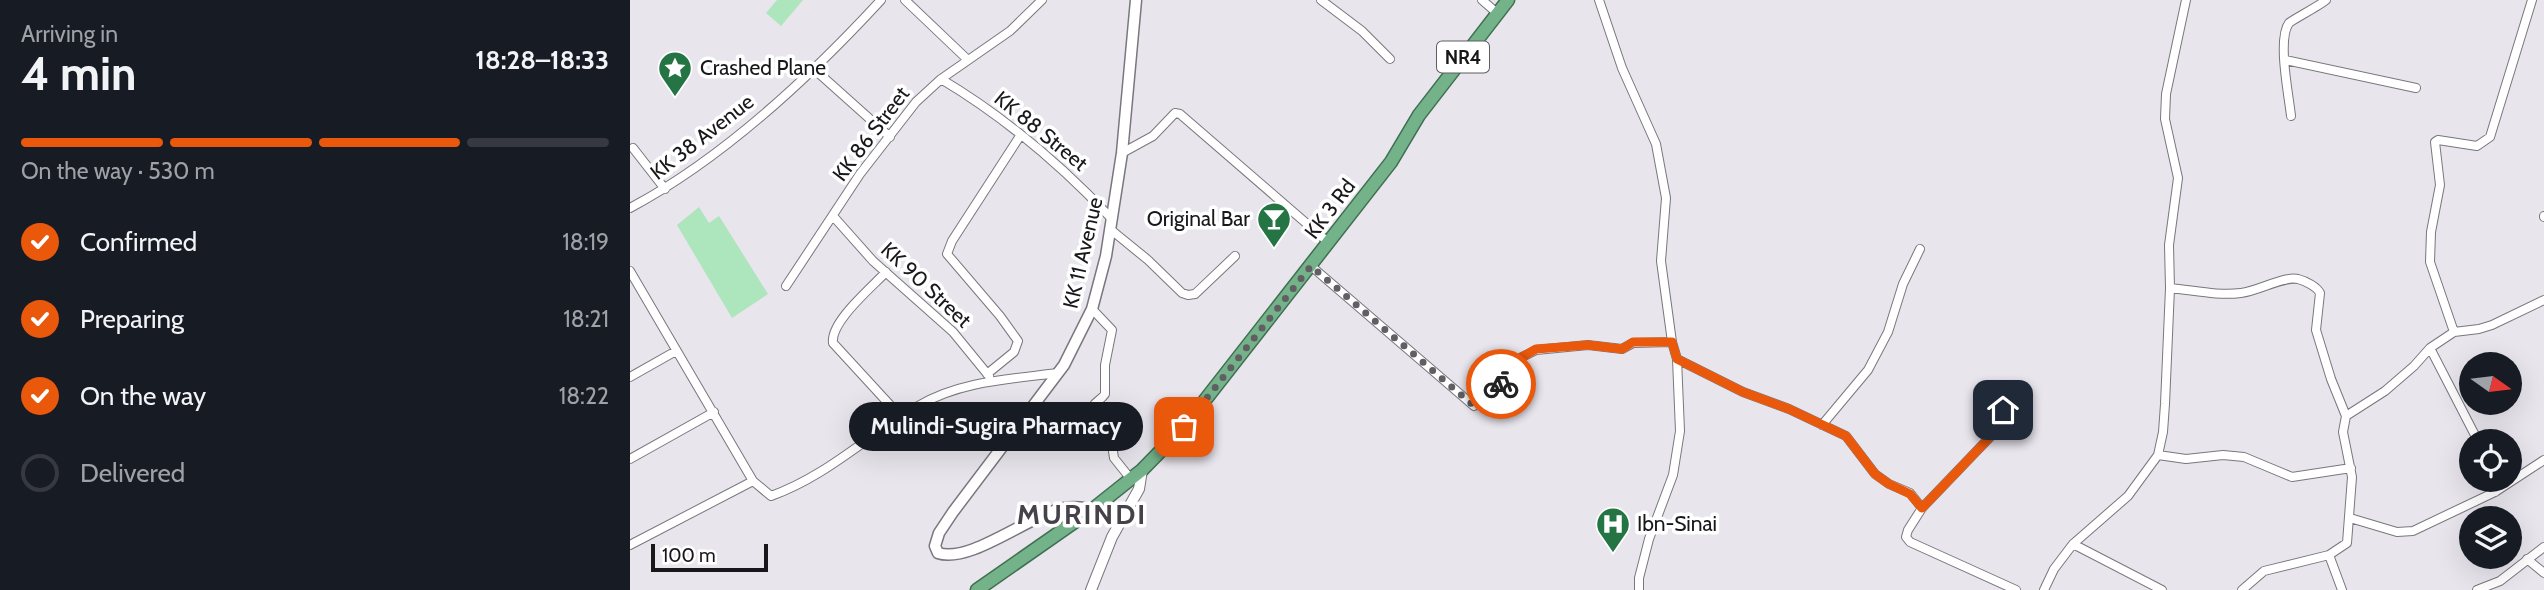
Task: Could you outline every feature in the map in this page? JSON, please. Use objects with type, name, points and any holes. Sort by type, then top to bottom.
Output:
[{"type":"highway","name":"KK 3 Rd","points":[[977,590],[1093,509],[1142,470],[1184,427],[1391,162],[1419,115],[1508,0]]},
{"type":"main road","name":"KK 11 Avenue","points":[[1093,509],[1067,507],[1049,513],[956,555],[938,553],[935,546],[939,533],[953,512],[1058,373],[1075,347],[1093,309],[1111,224],[1122,153],[1136,0]]},
{"type":"street","name":"KK 38 Avenue","points":[[630,208],[666,189],[707,160],[814,69],[881,0]]},
{"type":"street","points":[[905,0],[968,61]]},
{"type":"street","name":"KK 86 Street","points":[[786,286],[860,174],[916,102],[941,79],[1010,31],[1042,0]]},
{"type":"street","points":[[1321,0],[1355,25],[1390,59]]},
{"type":"street","points":[[1482,0],[1497,13]]},
{"type":"street","points":[[1599,0],[1622,68],[1656,144],[1666,198],[1661,261],[1672,342],[1677,359],[1680,421],[1677,453],[1649,539],[1639,578],[1639,590]]},
{"type":"street","points":[[2043,590],[2054,569],[2073,544],[2128,496],[2158,456],[2165,404],[2169,245],[2178,178],[2165,119],[2166,94],[2186,0]]},
{"type":"street","points":[[2291,116],[2284,40],[2290,22],[2326,0]]},
{"type":"street","points":[[2454,332],[2430,262],[2431,232],[2440,186],[2435,142],[2438,140],[2477,146],[2490,137],[2532,0]]},
{"type":"street","points":[[2285,60],[2416,88]]},
{"type":"street","points":[[814,69],[890,136]]},
{"type":"street","name":"KK 88 Street","points":[[941,79],[981,105],[1065,171],[1111,224],[1182,292],[1195,294],[1236,256]]},
{"type":"street","points":[[1122,153],[1153,136],[1175,113],[1180,114],[1328,242]]},
{"type":"street","points":[[990,377],[1014,352],[1018,341],[947,254],[952,241],[1020,136]]},
{"type":"street","points":[[633,148],[666,189]]},
{"type":"street","name":"KK 90 Street","points":[[833,216],[860,248],[953,332],[990,377]]},
{"type":"street","points":[[1822,425],[1868,370],[1888,332],[1903,284],[1920,250]]},
{"type":"street","points":[[1311,266],[1474,406],[1512,375],[1522,357],[1536,349],[1588,345],[1622,349],[1633,342],[1672,342]]},
{"type":"street","points":[[630,271],[752,481],[772,496],[789,490],[866,443],[927,401],[990,377],[1058,373]]},
{"type":"street","points":[[886,272],[842,319],[832,336],[833,343],[901,417]]},
{"type":"street","points":[[2170,288],[2225,294],[2242,293],[2289,279],[2299,279],[2319,289],[2316,330],[2331,379],[2347,416]]},
{"type":"street","points":[[630,292],[639,287]]},
{"type":"street","points":[[2242,590],[2264,571],[2329,555],[2347,542],[2351,468],[2343,423],[2347,416],[2385,391],[2430,348],[2454,332],[2492,325],[2544,300]]},
{"type":"street","points":[[1093,309],[1112,330],[1105,365],[1105,394],[1095,402],[1093,414],[1109,424],[1114,458],[1130,478]]},
{"type":"street","points":[[2430,348],[2472,429]]},
{"type":"street","points":[[630,377],[677,351]]},
{"type":"street","points":[[1677,359],[1743,392],[1789,409],[1846,436],[1875,474],[1910,494],[1922,508]]},
{"type":"street","points":[[2009,394],[1998,426],[1991,436],[1922,508],[1906,537],[1909,542],[2016,590]]},
{"type":"street","points":[[630,459],[713,412]]},
{"type":"street","points":[[2158,456],[2186,459],[2223,455],[2244,457],[2292,477],[2351,468]]},
{"type":"street","points":[[2522,474],[2544,460]]},
{"type":"street","points":[[1091,590],[1112,537],[1139,489],[1142,470]]},
{"type":"street","points":[[630,545],[752,481]]},
{"type":"street","points":[[2350,519],[2397,532],[2413,531],[2495,492]]},
{"type":"street","points":[[2073,544],[2162,590]]},
{"type":"street","points":[[2477,590],[2500,581],[2544,547]]},
{"type":"street","points":[[2329,555],[2342,590]]},
{"type":"street","points":[[2528,559],[2544,573]]},
{"type":"green space","points":[[777,0],[803,0],[781,26],[766,13]]},
{"type":"green space","points":[[699,207],[709,223],[719,216],[768,294],[732,318],[677,225]]},
{"type":"way so far","points":[[1184,427],[1311,266],[1474,406],[1501,384]]},
{"type":"place","name":"Crashed Plane","points":[[675,98]]},
{"type":"place","name":"Original Bar","points":[[1274,249]]},
{"type":"place","name":"Mulindi-Sugira Pharmacy","points":[[1184,427]]},
{"type":"place","name":"Ibn-Sinai","points":[[1613,554]]},
{"type":"district","name":"MURINDI","points":[[1082,514]]},
{"type":"route","points":[[1501,384],[1512,375],[1522,357],[1536,349],[1588,345],[1622,349],[1633,342],[1672,342],[1677,359],[1743,392],[1789,409],[1846,436],[1875,474],[1910,494],[1922,508],[1991,436],[1998,426],[2003,410]]}]
